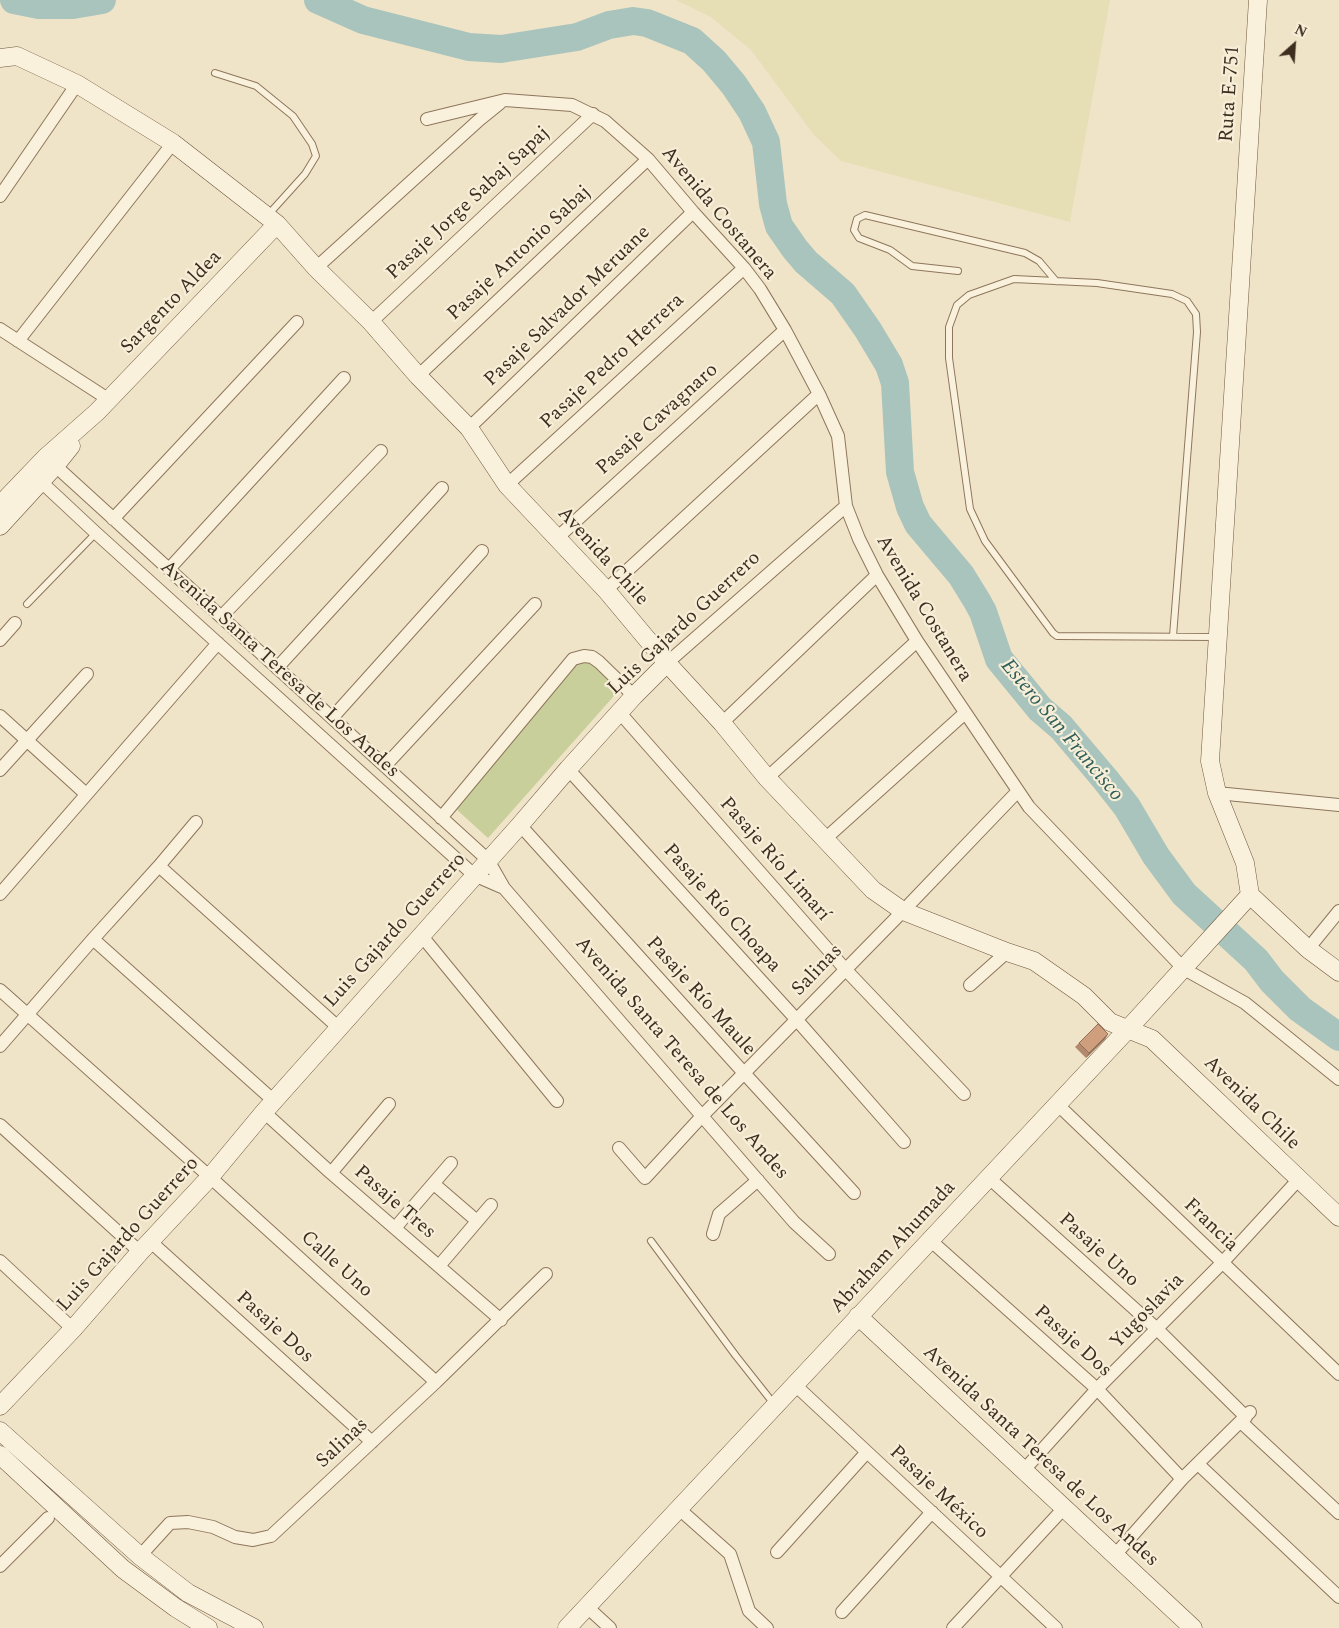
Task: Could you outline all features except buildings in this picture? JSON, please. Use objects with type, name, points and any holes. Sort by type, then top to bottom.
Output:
[{"type":"street","name":"Ruta E-751","points":[[1244,902],[1245,863],[1217,792],[1210,761],[1258,0]]},
{"type":"street","name":"Avenida Chile","points":[[0,58],[17,56],[77,84],[173,143],[273,220],[316,268],[371,322],[418,376],[469,428],[508,485],[606,590],[722,723],[767,778],[873,890],[903,911],[1034,961],[1084,996],[1110,1022],[1152,1038],[1299,1180],[1336,1208]]},
{"type":"street","points":[[0,196],[77,84]]},
{"type":"street","points":[[316,268],[479,120],[505,100]]},
{"type":"street","name":"Avenida Costanera","points":[[427,119],[505,100],[572,105],[605,121],[648,159],[744,268],[760,289],[819,394],[838,436],[846,506],[859,539],[877,575],[917,641],[1029,807],[1184,969],[1245,1003],[1339,1079]]},
{"type":"street","name":"Pasaje Jorge Sabaj Sapaj","points":[[371,322],[593,114]]},
{"type":"street","points":[[18,341],[173,143]]},
{"type":"street","name":"Pasaje Antonio Sabaj","points":[[418,376],[648,159]]},
{"type":"street","name":"Pasaje Salvador Meruane","points":[[469,428],[693,212]]},
{"type":"street","name":"Sargento Aldea","points":[[0,526],[36,477],[273,220]]},
{"type":"street","name":"Pasaje Pedro Herrera","points":[[508,485],[744,268]]},
{"type":"street","points":[[113,519],[297,322]]},
{"type":"street","points":[[0,329],[102,406]]},
{"type":"street","name":"Pasaje Cavagnaro","points":[[557,538],[784,330]]},
{"type":"street","points":[[169,569],[344,378]]},
{"type":"street","points":[[606,590],[819,394]]},
{"type":"street","points":[[222,617],[381,451]]},
{"type":"street","name":"Avenida Santa Teresa de Los Andes","points":[[51,461],[488,860],[504,888],[794,1222],[829,1254]]},
{"type":"street","name":"Sargento Aldea","points":[[0,505],[36,477]]},
{"type":"street","name":"Avenida Santa Teresa de Los Andes","points":[[36,477],[474,875],[504,888]]},
{"type":"street","points":[[277,668],[442,488]]},
{"type":"street","name":"Luis Gajardo Guerrero","points":[[0,1406],[73,1329],[210,1177],[269,1106],[634,696],[668,663],[846,506]]},
{"type":"street","points":[[332,718],[482,550]]},
{"type":"street","points":[[722,723],[877,575]]},
{"type":"street","points":[[385,766],[535,604]]},
{"type":"street","points":[[0,640],[15,623]]},
{"type":"street","points":[[767,778],[917,641]]},
{"type":"street","points":[[0,894],[218,643]]},
{"type":"street","points":[[441,818],[573,659],[584,656],[592,657],[634,696]]},
{"type":"street","points":[[0,770],[86,674]]},
{"type":"street","name":"Pasaje Río Limarí","points":[[620,713],[845,969],[964,1094]]},
{"type":"street","points":[[825,839],[965,713]]},
{"type":"street","points":[[0,716],[86,794]]},
{"type":"street","name":"Pasaje Río Choapa","points":[[568,769],[796,1019],[904,1142]]},
{"type":"street","name":"Salinas","points":[[620,1148],[645,1178],[796,1019],[1018,791]]},
{"type":"street","points":[[1217,792],[1339,805]]},
{"type":"street","points":[[0,1046],[196,822]]},
{"type":"street","name":"Pasaje Río Maule","points":[[520,825],[854,1193]]},
{"type":"street","points":[[159,866],[339,1028]]},
{"type":"street","points":[[1244,902],[1339,972]]},
{"type":"street","name":"Abraham Ahumada","points":[[567,1628],[1184,969],[1244,902]]},
{"type":"street","points":[[1308,949],[1339,911]]},
{"type":"street","points":[[421,935],[557,1101]]},
{"type":"street","name":"Pasaje Tres","points":[[93,939],[269,1106],[331,1173],[501,1320]]},
{"type":"street","points":[[970,985],[1007,952]]},
{"type":"street","name":"Calle Uno","points":[[0,990],[436,1382]]},
{"type":"street","points":[[331,1173],[389,1104]]},
{"type":"street","name":"Francia","points":[[1057,1104],[1339,1374]]},
{"type":"street","name":"Pasaje Dos","points":[[0,1125],[372,1442]]},
{"type":"street","points":[[395,1228],[451,1163]]},
{"type":"street","name":"Pasaje Uno","points":[[988,1178],[1157,1329],[1339,1513]]},
{"type":"street","points":[[713,1234],[719,1214],[758,1180]]},
{"type":"street","name":"Yugoslavia","points":[[1024,1470],[1097,1389],[1222,1263],[1299,1180]]},
{"type":"street","points":[[434,1184],[477,1220]]},
{"type":"street","points":[[439,1266],[491,1205]]},
{"type":"street","name":"Pasaje Dos","points":[[930,1240],[1097,1389],[1182,1479]]},
{"type":"street","points":[[0,1261],[73,1329]]},
{"type":"street","name":"Salinas","points":[[140,1556],[170,1523],[188,1522],[213,1527],[235,1536],[254,1540],[271,1536],[436,1382],[546,1274]]},
{"type":"street","name":"Avenida Santa Teresa de Los Andes","points":[[858,1316],[1193,1628]]},
{"type":"street","name":"Pasaje México","points":[[794,1384],[1056,1628]]},
{"type":"street","points":[[1115,1555],[1182,1479],[1245,1417]]},
{"type":"street","points":[[0,1431],[140,1556],[188,1593],[254,1628]]},
{"type":"street","points":[[777,1552],[867,1452]]},
{"type":"street","points":[[0,1456],[123,1569],[176,1608],[208,1628]]},
{"type":"street","points":[[1198,1464],[1339,1597]]},
{"type":"street","points":[[678,1508],[730,1554],[749,1611],[767,1628]]},
{"type":"street","points":[[954,1628],[1064,1508]]},
{"type":"street","points":[[842,1612],[932,1512]]},
{"type":"street","points":[[0,1566],[48,1518]]},
{"type":"street","points":[[586,1606],[610,1628]]},
{"type":"lane","points":[[215,73],[256,86],[293,116],[312,144],[316,156],[273,220]]},
{"type":"lane","points":[[958,271],[912,266],[890,250],[859,238],[854,230],[857,219],[865,215],[1025,253],[1039,260],[1056,281]]},
{"type":"lane","points":[[1173,636],[1197,332],[1196,314],[1187,301],[1172,294],[1097,283],[1014,280],[970,295],[958,305],[949,327],[949,358],[970,509],[985,541],[1057,636],[1218,637]]},
{"type":"lane","points":[[27,604],[96,533]]},
{"type":"lane","points":[[651,1241],[736,1356],[775,1405]]},
{"type":"shaded area","points":[[676,0],[1110,0],[1070,222],[841,161],[814,135],[751,50],[711,17]]},
{"type":"green space","points":[[578,660],[592,662],[621,688],[488,838],[456,809]]},
{"type":"waterway","name":"Estero San Francisco","points":[[14,0],[39,5],[73,5],[102,0]]},
{"type":"waterway","name":"Estero San Francisco","points":[[318,0],[363,20],[469,47],[501,49],[577,37],[609,25],[633,21],[647,23],[692,41],[714,61],[734,85],[752,112],[766,142],[773,204],[779,226],[806,262],[843,294],[889,365],[895,383],[900,472],[910,507],[918,524],[961,575],[977,601],[983,612],[999,659],[1040,709],[1061,727],[1105,779],[1127,807],[1156,856],[1184,894],[1256,960],[1272,981],[1300,1009],[1339,1037]]}]
